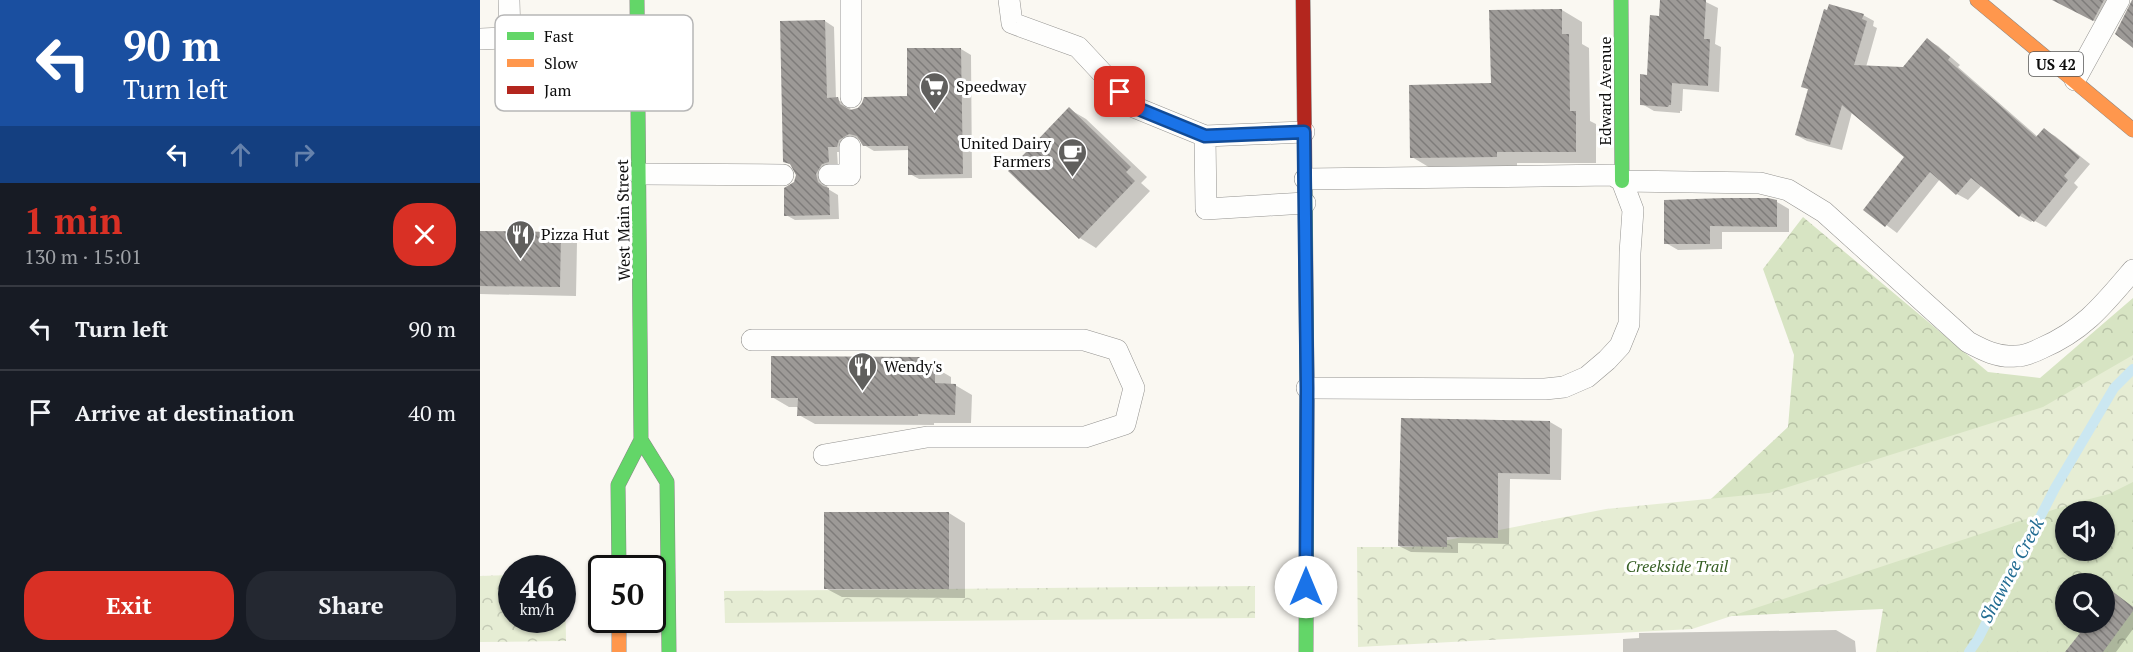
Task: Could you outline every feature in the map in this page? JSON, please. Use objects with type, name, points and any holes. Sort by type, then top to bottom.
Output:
[{"type":"main road","points":[[1303,0],[1307,388],[1306,652]]},
{"type":"main road","name":"Edward Avenue","points":[[1621,0],[1622,182]]},
{"type":"main road","name":"US 42","points":[[1977,0],[2133,130]]},
{"type":"main road","name":"West Main Street","points":[[619,555],[618,485],[641,440],[638,111]]},
{"type":"main road","points":[[641,440],[667,482],[669,652]]},
{"type":"main road","points":[[619,633],[620,652]]},
{"type":"lane","points":[[509,0],[509,15]]},
{"type":"lane","points":[[850,97],[851,0]]},
{"type":"lane","points":[[1009,0],[1012,23],[1078,47],[1134,107],[1205,136],[1304,132]]},
{"type":"lane","points":[[2075,80],[2119,0]]},
{"type":"lane","points":[[480,39],[495,38]]},
{"type":"lane","points":[[1205,136],[1206,209],[1305,203]]},
{"type":"lane","points":[[829,175],[850,175],[850,147]]},
{"type":"lane","points":[[639,174],[783,175]]},
{"type":"lane","points":[[1305,178],[1613,175],[1622,182],[1633,210],[1629,324],[1620,346],[1587,377],[1564,387],[1545,389],[1307,388]]},
{"type":"lane","points":[[1622,182],[1760,183],[1788,190],[1824,212],[1968,342],[1990,353],[2014,357],[2029,354],[2065,338],[2096,313],[2133,270]]},
{"type":"lane","points":[[752,340],[1084,340],[1117,350],[1134,388],[1125,424],[1084,437],[927,437],[824,455]]},
{"type":"green space","points":[[1803,217],[1988,372],[2040,378],[2133,298],[2133,652],[1876,652],[1883,609],[1365,633],[1697,512],[1788,427],[1794,355],[1763,269]]},
{"type":"green space","name":"Creekside Trail","points":[[2133,355],[2133,482],[2109,494],[2082,501],[2055,501],[2055,509],[1692,629],[1358,647],[1357,547],[1412,547],[1606,509],[1769,493],[2043,407]]},
{"type":"green space","points":[[498,575],[498,633],[566,633],[566,641],[480,642],[480,576]]},
{"type":"green space","points":[[1255,586],[1255,618],[725,623],[724,591]]},
{"type":"building","points":[[1660,0],[1706,0],[1704,39],[1710,39],[1708,86],[1672,83],[1671,105],[1668,107],[1640,105],[1640,74],[1647,75],[1650,15],[1659,16]]},
{"type":"building","points":[[2052,0],[2104,0],[2093,21]]},
{"type":"building","points":[[2133,0],[2133,48],[2115,34]]},
{"type":"building","points":[[1829,4],[1864,14],[1862,19],[1867,21],[1854,65],[1903,67],[1927,38],[1950,57],[1948,60],[2036,137],[2044,128],[2080,157],[2064,176],[2068,180],[2034,222],[2022,213],[2019,217],[1971,178],[1956,195],[1930,172],[1885,227],[1863,210],[1904,157],[1842,105],[1830,145],[1795,135],[1808,89],[1801,87],[1824,9],[1827,10]]},
{"type":"building","points":[[1562,9],[1562,34],[1569,34],[1570,111],[1576,111],[1576,152],[1497,152],[1497,157],[1410,158],[1409,85],[1491,83],[1489,10]]},
{"type":"building","name":"Speedway","points":[[825,20],[827,98],[838,97],[840,104],[850,110],[858,108],[864,97],[907,96],[907,48],[961,48],[963,174],[908,175],[908,146],[863,146],[857,136],[849,134],[839,140],[837,147],[828,147],[829,162],[822,164],[816,174],[818,182],[829,188],[830,215],[784,216],[784,188],[794,182],[796,175],[790,164],[783,162],[780,21]]},
{"type":"building","name":"United Dairy Farmers","points":[[1069,107],[1131,167],[1126,172],[1135,181],[1079,239],[1008,171]]},
{"type":"building","points":[[1725,198],[1777,200],[1777,227],[1710,226],[1710,244],[1664,244],[1664,200]]},
{"type":"building","name":"Pizza Hut","points":[[480,231],[561,232],[560,287],[480,286]]},
{"type":"building","name":"Wendy's","points":[[771,356],[920,357],[919,366],[935,366],[935,383],[956,384],[955,415],[797,416],[798,398],[771,398]]},
{"type":"building","points":[[1401,418],[1550,421],[1550,474],[1498,473],[1498,538],[1447,537],[1447,547],[1398,546]]},
{"type":"building","points":[[824,512],[949,512],[949,589],[824,589]]},
{"type":"building","points":[[2115,593],[2133,607],[2133,611],[2103,652],[2065,652],[2080,633],[2115,633]]},
{"type":"waterway","name":"Shawnee Creek","points":[[1969,652],[1978,639],[2055,488],[2114,388],[2133,369]]},
{"type":"traffic: fast","points":[[637,0],[637,15]]},
{"type":"traffic: fast","points":[[1621,0],[1622,181]]},
{"type":"traffic: fast","points":[[619,555],[618,485],[641,440],[638,111]]},
{"type":"traffic: fast","points":[[1305,181],[1306,652]]},
{"type":"traffic: fast","points":[[641,440],[667,482],[669,652]]},
{"type":"traffic: slow","points":[[1977,0],[2133,130]]},
{"type":"traffic: slow","points":[[619,633],[619,652]]},
{"type":"traffic: jam","points":[[1303,0],[1305,181]]},
{"type":"place","name":"Speedway","points":[[935,112]]},
{"type":"place","name":"United Dairy Farmers","points":[[1072,178]]},
{"type":"place","name":"Pizza Hut","points":[[520,260]]},
{"type":"place","name":"Wendy's","points":[[863,392]]},
{"type":"route","points":[[1120,92],[1134,107],[1205,136],[1304,132],[1307,388],[1306,587]]}]
